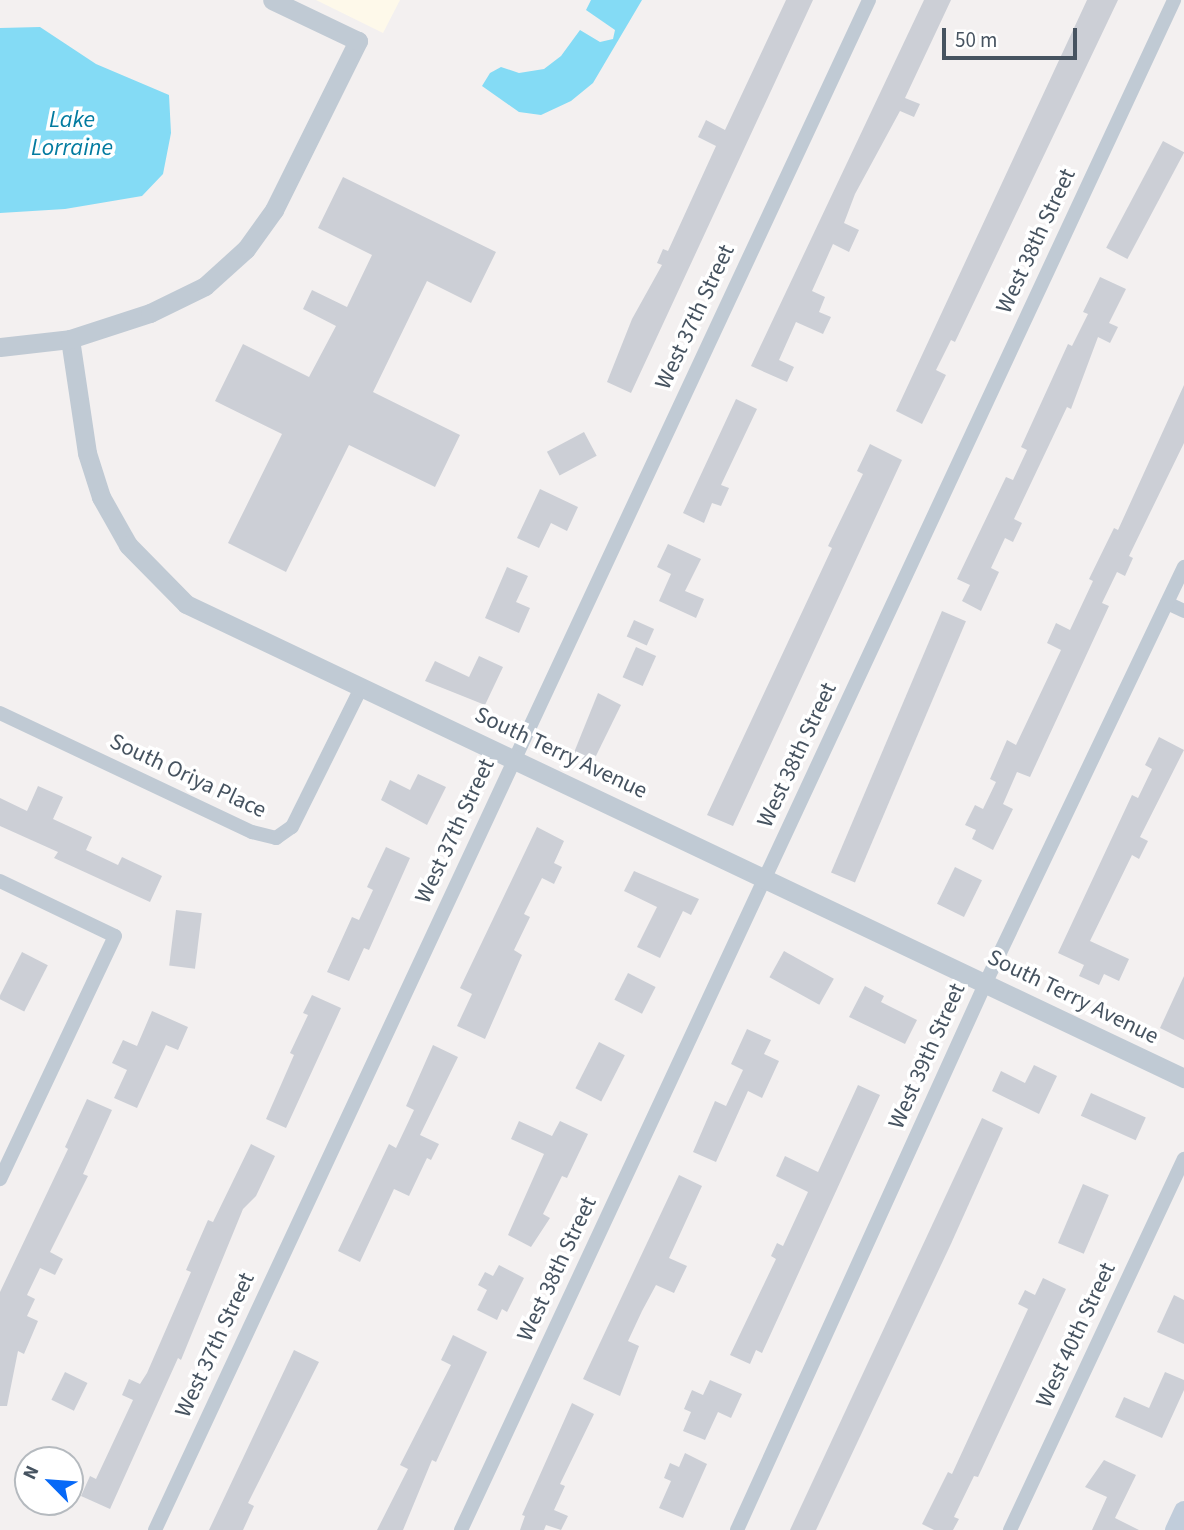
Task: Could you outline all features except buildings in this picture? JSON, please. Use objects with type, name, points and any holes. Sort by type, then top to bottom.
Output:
[{"type":"main road","points":[[1175,1530],[1184,1511]]},
{"type":"street","points":[[0,347],[70,339],[150,313],[205,286],[246,249],[274,210],[358,41],[272,0]]},
{"type":"street","name":"West 37th Street","points":[[155,1530],[869,0]]},
{"type":"street","name":"West 38th Street","points":[[461,1530],[1174,0]]},
{"type":"street","name":"South Terry Avenue","points":[[70,339],[86,453],[101,497],[128,545],[186,604],[208,618],[765,876],[1184,1078]]},
{"type":"street","name":"West 39th Street","points":[[737,1530],[986,982],[1184,566]]},
{"type":"street","points":[[1167,603],[1184,611]]},
{"type":"street","name":"South Oriya Place","points":[[0,713],[252,832],[276,838],[292,827],[361,688]]},
{"type":"street","points":[[0,881],[115,936],[0,1179]]},
{"type":"street","name":"West 40th Street","points":[[1010,1530],[1184,1159]]},
{"type":"shaded area","points":[[316,0],[400,0],[383,33]]},
{"type":"water","points":[[591,0],[642,0],[593,83],[571,101],[541,115],[519,112],[482,86],[490,73],[501,67],[519,73],[544,69],[561,56],[580,30],[600,42],[613,39],[615,30],[586,10]]},
{"type":"water","name":"Lake Lorraine","points":[[40,27],[96,64],[169,95],[171,133],[163,174],[142,196],[65,209],[0,213],[0,28]]}]
